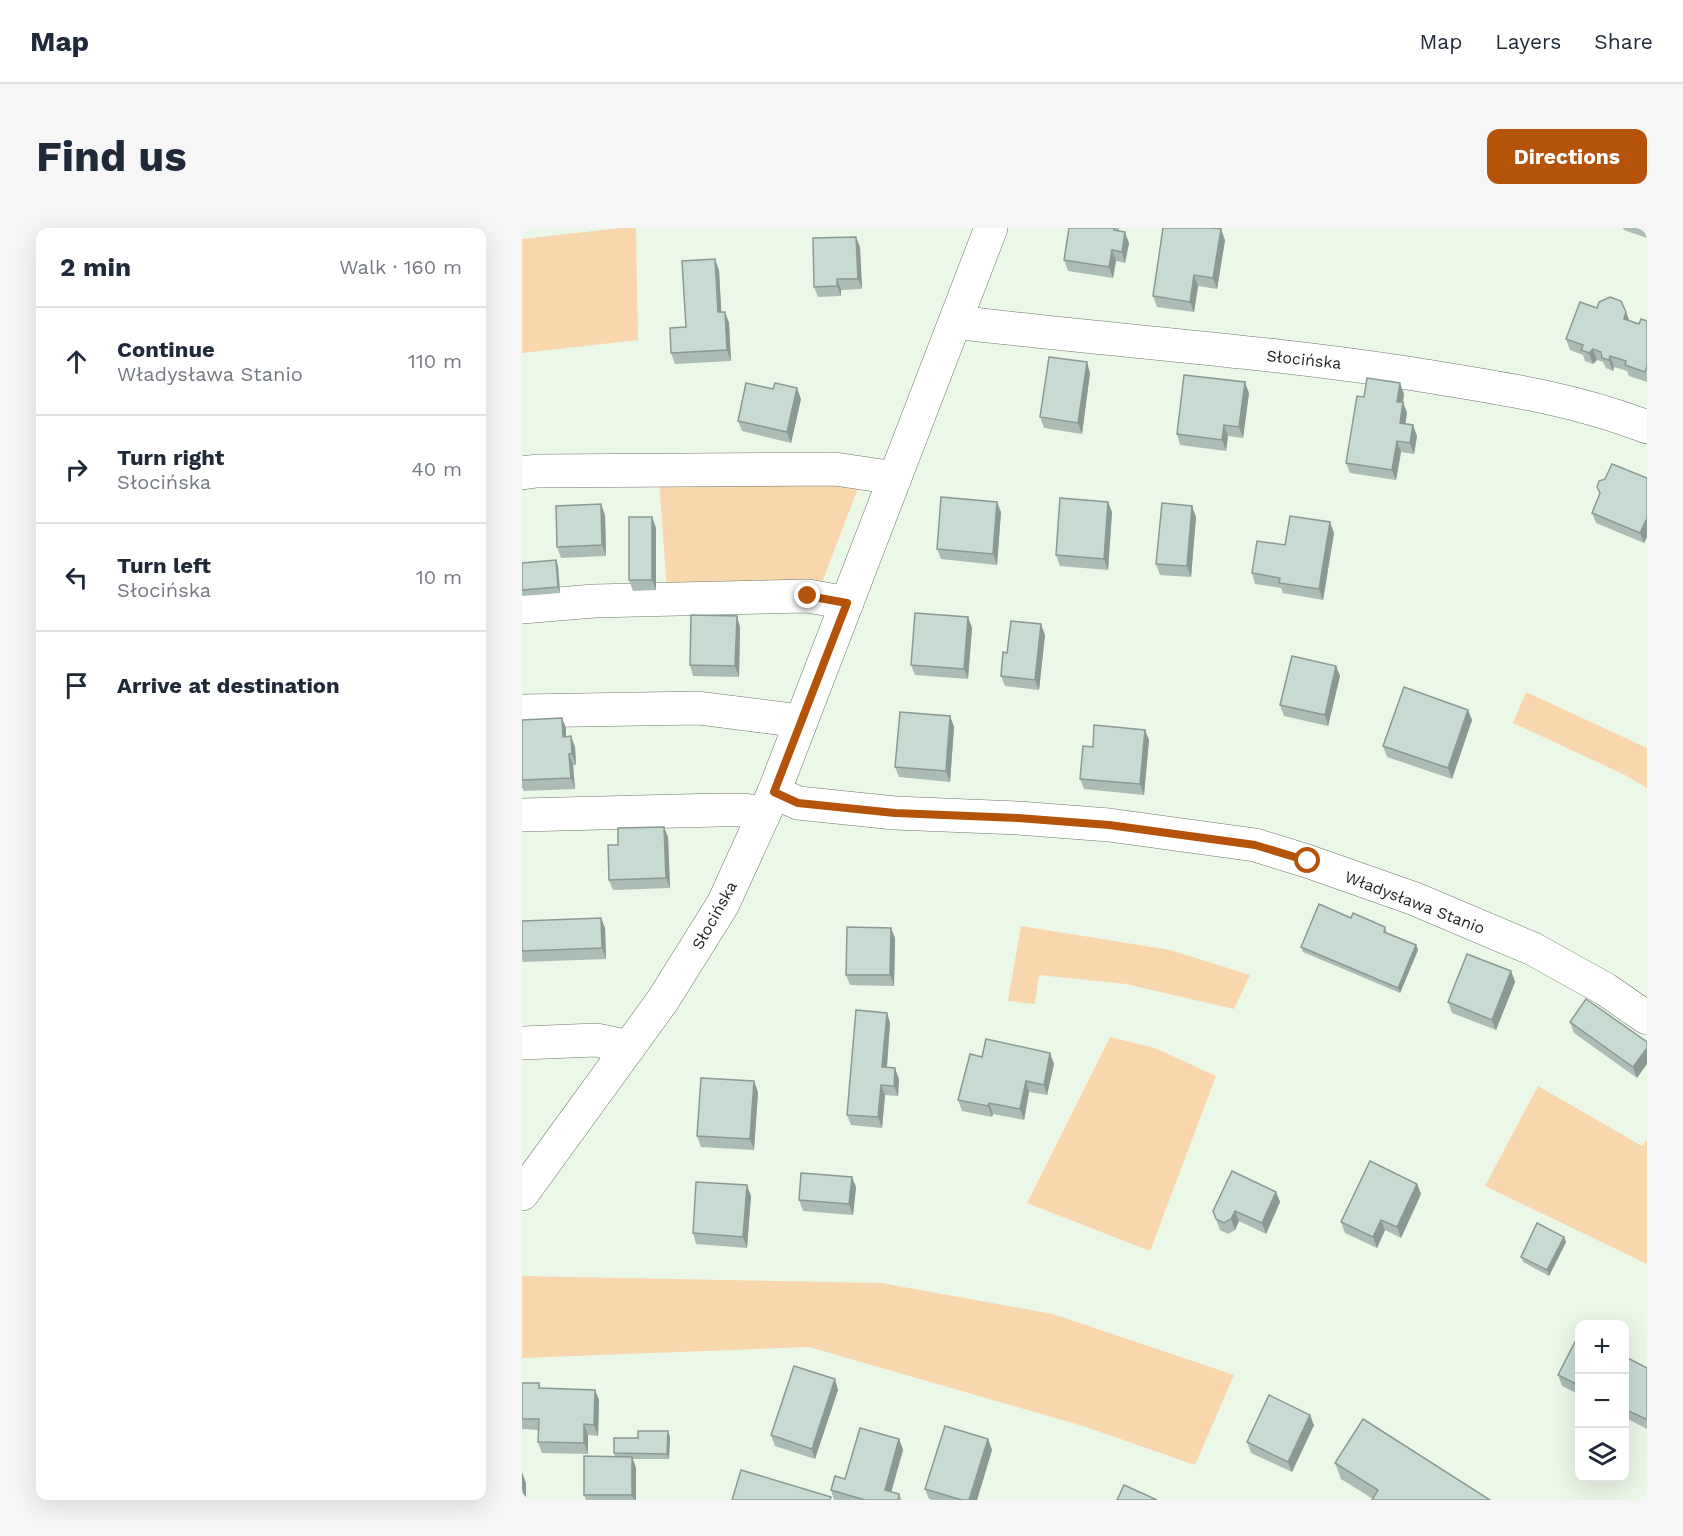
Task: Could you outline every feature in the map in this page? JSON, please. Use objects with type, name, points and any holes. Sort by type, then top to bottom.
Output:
[{"type":"street","name":"Słocińska","points":[[522,1194],[663,1000],[723,904],[769,803],[991,228]]},
{"type":"street","name":"Słocińska","points":[[955,322],[1351,364],[1568,401],[1647,427]]},
{"type":"street","points":[[522,473],[537,471],[835,469],[895,478]]},
{"type":"street","points":[[522,607],[594,601],[808,596],[847,603]]},
{"type":"street","points":[[522,711],[698,708],[801,721]]},
{"type":"street","name":"Władysława Stanio","points":[[522,815],[735,810],[769,803],[798,803],[895,813],[1018,818],[1109,825],[1255,845],[1415,899],[1533,950],[1605,989],[1647,1018]]},
{"type":"street","points":[[522,1043],[596,1040],[629,1047]]},
{"type":"shaded area","points":[[636,228],[638,340],[522,353],[522,239]]},
{"type":"shaded area","points":[[659,480],[860,483],[820,588],[667,589]]},
{"type":"shaded area","points":[[1526,692],[1647,748],[1647,788],[1623,774],[1513,723]]},
{"type":"shaded area","points":[[1021,926],[1170,950],[1250,975],[1234,1009],[1126,984],[1039,975],[1035,1004],[1008,1001]]},
{"type":"shaded area","points":[[1110,1037],[1155,1048],[1216,1076],[1150,1251],[1027,1203]]},
{"type":"shaded area","points":[[1538,1086],[1642,1146],[1647,1140],[1647,1264],[1485,1186]]},
{"type":"shaded area","points":[[522,1276],[881,1283],[1053,1314],[1234,1375],[1195,1465],[1083,1426],[809,1347],[522,1358]]},
{"type":"building","points":[[1069,228],[1114,228],[1114,230],[1125,232],[1122,252],[1112,250],[1109,267],[1064,260]]},
{"type":"building","points":[[1163,228],[1221,229],[1213,278],[1194,275],[1190,302],[1153,296]]},
{"type":"building","points":[[856,237],[858,279],[837,279],[837,286],[814,287],[813,238]]},
{"type":"building","points":[[715,259],[718,312],[725,312],[727,350],[671,353],[670,328],[686,327],[682,261]]},
{"type":"building","points":[[1610,297],[1621,301],[1626,312],[1624,319],[1639,324],[1641,319],[1647,321],[1645,372],[1625,365],[1626,361],[1610,356],[1609,360],[1602,358],[1601,352],[1593,349],[1589,353],[1581,350],[1583,345],[1566,339],[1580,302],[1597,308],[1599,302]]},
{"type":"building","points":[[1049,357],[1087,362],[1078,423],[1040,417]]},
{"type":"building","points":[[1184,375],[1245,382],[1239,427],[1224,425],[1222,440],[1177,434]]},
{"type":"building","points":[[1367,378],[1400,383],[1397,402],[1403,402],[1400,423],[1413,425],[1410,443],[1397,441],[1392,470],[1346,463],[1357,396],[1364,397]]},
{"type":"building","points":[[746,383],[773,389],[775,383],[797,388],[787,432],[738,421]]},
{"type":"building","points":[[1612,464],[1647,478],[1647,520],[1640,533],[1592,513],[1600,493],[1597,487],[1599,481],[1605,479]]},
{"type":"building","points":[[941,497],[997,502],[993,554],[937,549]]},
{"type":"building","points":[[1060,498],[1108,502],[1104,559],[1056,555]]},
{"type":"building","points":[[1162,503],[1192,506],[1187,566],[1156,564]]},
{"type":"building","points":[[601,504],[602,545],[557,547],[556,506]]},
{"type":"building","points":[[1290,516],[1330,522],[1319,589],[1279,583],[1280,578],[1252,573],[1257,541],[1285,545]]},
{"type":"building","points":[[629,517],[652,517],[652,580],[629,580]]},
{"type":"building","points":[[556,560],[558,587],[522,590],[522,563]]},
{"type":"building","points":[[915,613],[968,617],[964,669],[911,665]]},
{"type":"building","points":[[691,615],[737,616],[735,666],[690,665]]},
{"type":"building","points":[[1011,621],[1041,624],[1035,680],[1001,676],[1003,652],[1007,653]]},
{"type":"building","points":[[1292,656],[1336,666],[1325,715],[1280,705]]},
{"type":"building","points":[[1404,687],[1468,710],[1448,768],[1383,746]]},
{"type":"building","points":[[900,712],[950,716],[946,771],[895,767]]},
{"type":"building","points":[[562,718],[563,737],[571,736],[572,754],[569,754],[571,778],[522,780],[522,720]]},
{"type":"building","points":[[1094,725],[1145,730],[1140,784],[1080,779],[1083,746],[1093,747]]},
{"type":"building","points":[[664,827],[666,878],[609,880],[608,845],[618,845],[618,828]]},
{"type":"building","points":[[1319,904],[1351,918],[1353,913],[1385,927],[1384,932],[1416,945],[1398,988],[1301,947]]},
{"type":"building","points":[[601,918],[602,948],[522,951],[522,921]]},
{"type":"building","points":[[847,927],[891,928],[890,975],[846,975]]},
{"type":"building","points":[[1467,954],[1511,971],[1492,1020],[1448,1002]]},
{"type":"building","points":[[1586,999],[1647,1042],[1647,1048],[1633,1067],[1570,1022]]},
{"type":"building","points":[[856,1010],[887,1013],[882,1067],[895,1068],[894,1086],[881,1085],[878,1117],[847,1115]]},
{"type":"building","points":[[986,1039],[1050,1053],[1044,1085],[1026,1081],[1020,1109],[958,1100],[970,1054],[982,1057]]},
{"type":"building","points":[[701,1078],[754,1081],[750,1139],[697,1136]]},
{"type":"building","points":[[1370,1161],[1417,1184],[1397,1227],[1381,1220],[1373,1237],[1341,1222]]},
{"type":"building","points":[[1232,1171],[1276,1192],[1262,1223],[1235,1211],[1231,1219],[1224,1223],[1216,1219],[1213,1211]]},
{"type":"building","points":[[801,1173],[852,1177],[849,1204],[799,1200]]},
{"type":"building","points":[[696,1182],[747,1185],[743,1237],[693,1233]]},
{"type":"building","points":[[1537,1223],[1564,1237],[1547,1270],[1521,1257]]},
{"type":"building","points":[[1575,1342],[1575,1384],[1558,1375]]},
{"type":"building","points":[[1629,1359],[1647,1368],[1646,1419],[1629,1411]]},
{"type":"building","points":[[794,1366],[835,1379],[812,1449],[771,1435]]},
{"type":"building","points":[[522,1383],[539,1383],[539,1388],[595,1390],[594,1425],[584,1424],[584,1443],[538,1442],[539,1419],[522,1419]]},
{"type":"building","points":[[1269,1395],[1310,1415],[1288,1462],[1247,1442]]},
{"type":"building","points":[[1363,1419],[1490,1500],[1372,1500],[1378,1490],[1335,1463]]},
{"type":"building","points":[[945,1426],[988,1439],[969,1500],[925,1489]]},
{"type":"building","points":[[860,1428],[899,1439],[885,1490],[899,1494],[898,1500],[865,1500],[831,1490],[835,1476],[845,1479]]},
{"type":"building","points":[[638,1431],[668,1431],[667,1454],[614,1453],[614,1438],[638,1438]]},
{"type":"building","points":[[584,1456],[632,1457],[632,1495],[584,1495]]},
{"type":"building","points":[[741,1470],[831,1497],[830,1500],[732,1500]]},
{"type":"building","points":[[1124,1485],[1157,1500],[1117,1500]]},
{"type":"route","points":[[808,596],[847,603],[774,792],[798,803],[895,813],[1018,818],[1109,825],[1255,845],[1308,861]]}]
